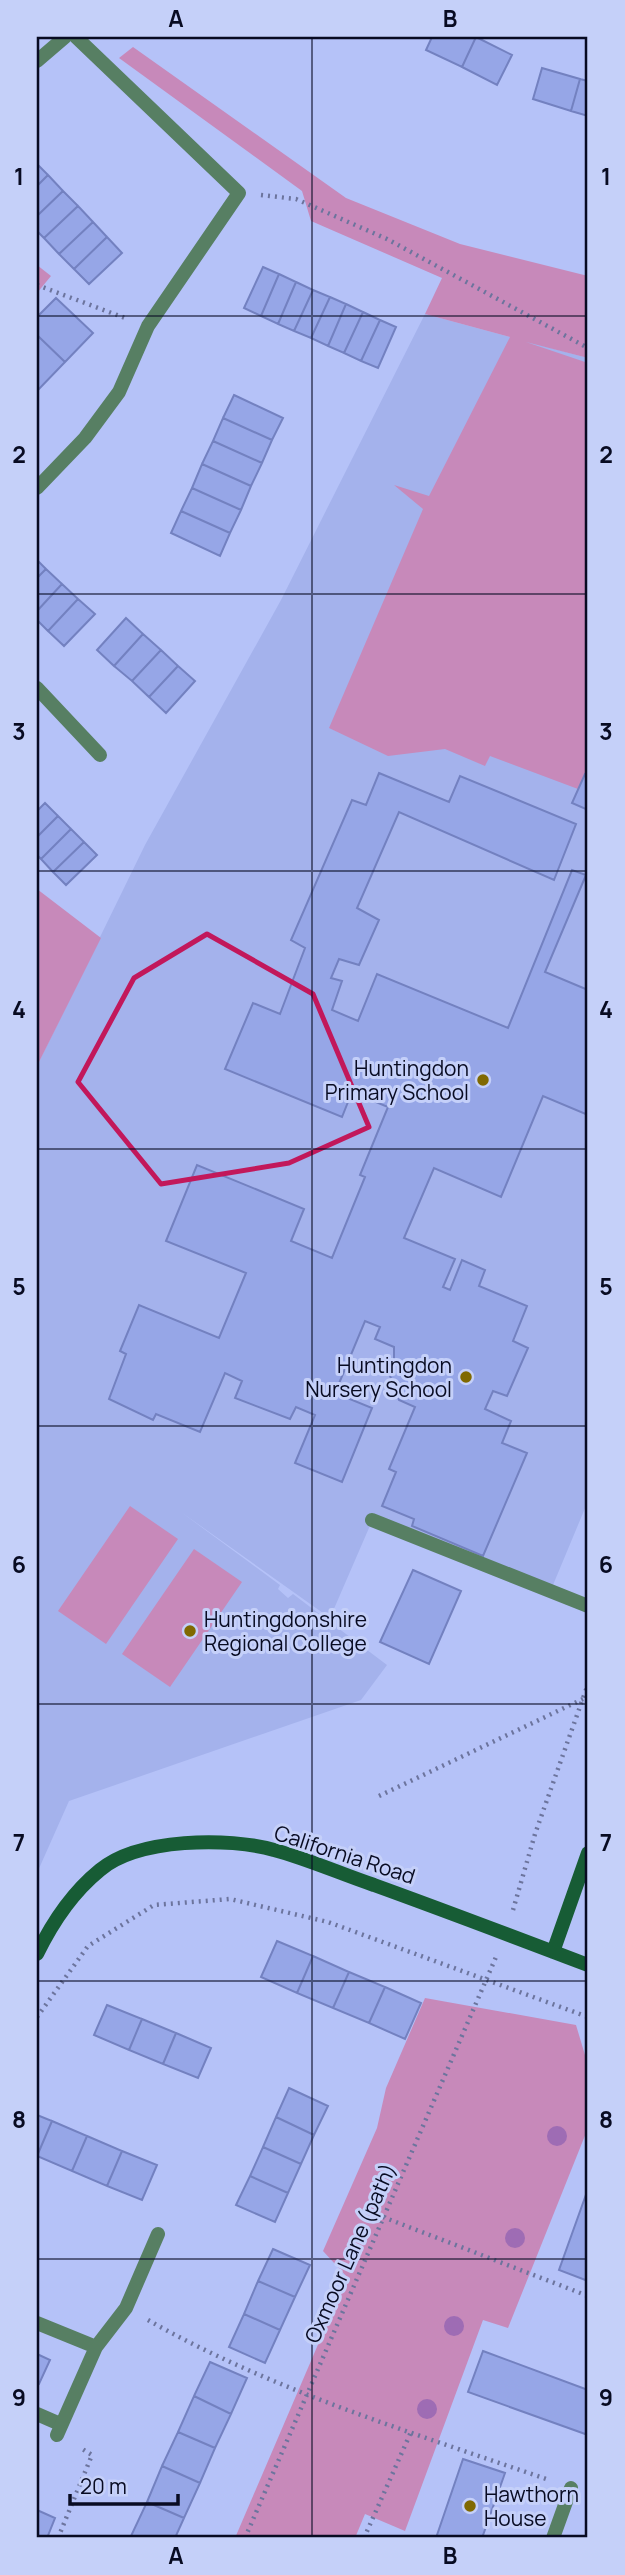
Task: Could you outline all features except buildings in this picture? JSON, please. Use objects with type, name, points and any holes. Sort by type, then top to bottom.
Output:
[{"type":"street","points":[[37,61],[65,37]]},
{"type":"street","points":[[37,488],[85,438],[119,392],[148,326],[239,193],[76,37]]},
{"type":"street","points":[[37,688],[100,755]]},
{"type":"street","points":[[372,1520],[588,1606]]},
{"type":"street","name":"California Road","points":[[37,1954],[72,1897],[102,1868],[178,1842],[223,1842],[273,1850],[506,1932],[588,1965]]},
{"type":"street","points":[[553,1952],[588,1853]]},
{"type":"street","points":[[37,2414],[58,2430],[96,2347],[126,2308],[158,2234]]},
{"type":"street","points":[[37,2323],[96,2347]]},
{"type":"street","points":[[553,2538],[571,2488]]},
{"type":"path","points":[[239,193],[296,199],[387,239],[588,348]]},
{"type":"path","points":[[37,285],[148,326]]},
{"type":"path","name":"Oxmoor Lane (path)","points":[[245,2538],[506,1932],[535,1834],[588,1684]]},
{"type":"path","points":[[379,1796],[583,1699]]},
{"type":"path","points":[[37,2017],[88,1946],[154,1905],[230,1899],[328,1922],[588,2017]]},
{"type":"path","points":[[383,2217],[588,2296]]},
{"type":"path","points":[[126,2308],[176,2336],[305,2394],[571,2488]]},
{"type":"path","points":[[58,2430],[92,2455],[58,2538]]},
{"type":"path","points":[[364,2538],[411,2432]]},
{"type":"highlighted area","points":[[207,934],[313,994],[369,1127],[289,1163],[161,1184],[78,1082],[134,978]]},
{"type":"shaded area","points":[[133,47],[346,198],[460,244],[588,276],[588,358],[526,342],[588,363],[588,775],[585,774],[578,789],[490,756],[485,766],[445,749],[388,756],[329,728],[423,509],[394,485],[429,496],[510,337],[425,314],[442,278],[311,221],[302,191],[119,58]]},
{"type":"shaded area","points":[[37,265],[51,276],[37,293]]},
{"type":"shaded area","points":[[425,314],[588,358],[588,1501],[548,1597],[372,1521],[330,1618],[181,1512],[280,1585],[278,1589],[288,1598],[293,1594],[387,1665],[361,1700],[69,1801],[37,1873],[37,1066],[145,845],[281,600]]},
{"type":"shaded area","points":[[37,889],[101,938],[37,1066]]},
{"type":"shaded area","points":[[130,1506],[178,1539],[106,1644],[58,1611]]},
{"type":"shaded area","points":[[194,1549],[242,1582],[170,1687],[122,1654]]},
{"type":"shaded area","points":[[425,1998],[576,2025],[588,2065],[588,2128],[508,2328],[483,2320],[405,2531],[365,2514],[355,2538],[235,2538],[347,2277],[323,2251],[377,2128],[386,2088]]},
{"type":"place","name":"Huntingdon Primary School","points":[[483,1080]]},
{"type":"place","name":"Huntingdon Nursery School","points":[[466,1377]]},
{"type":"place","name":"Huntingdonshire Regional College","points":[[190,1631]]},
{"type":"place","name":"Hawthorn House","points":[[470,2506]]}]
